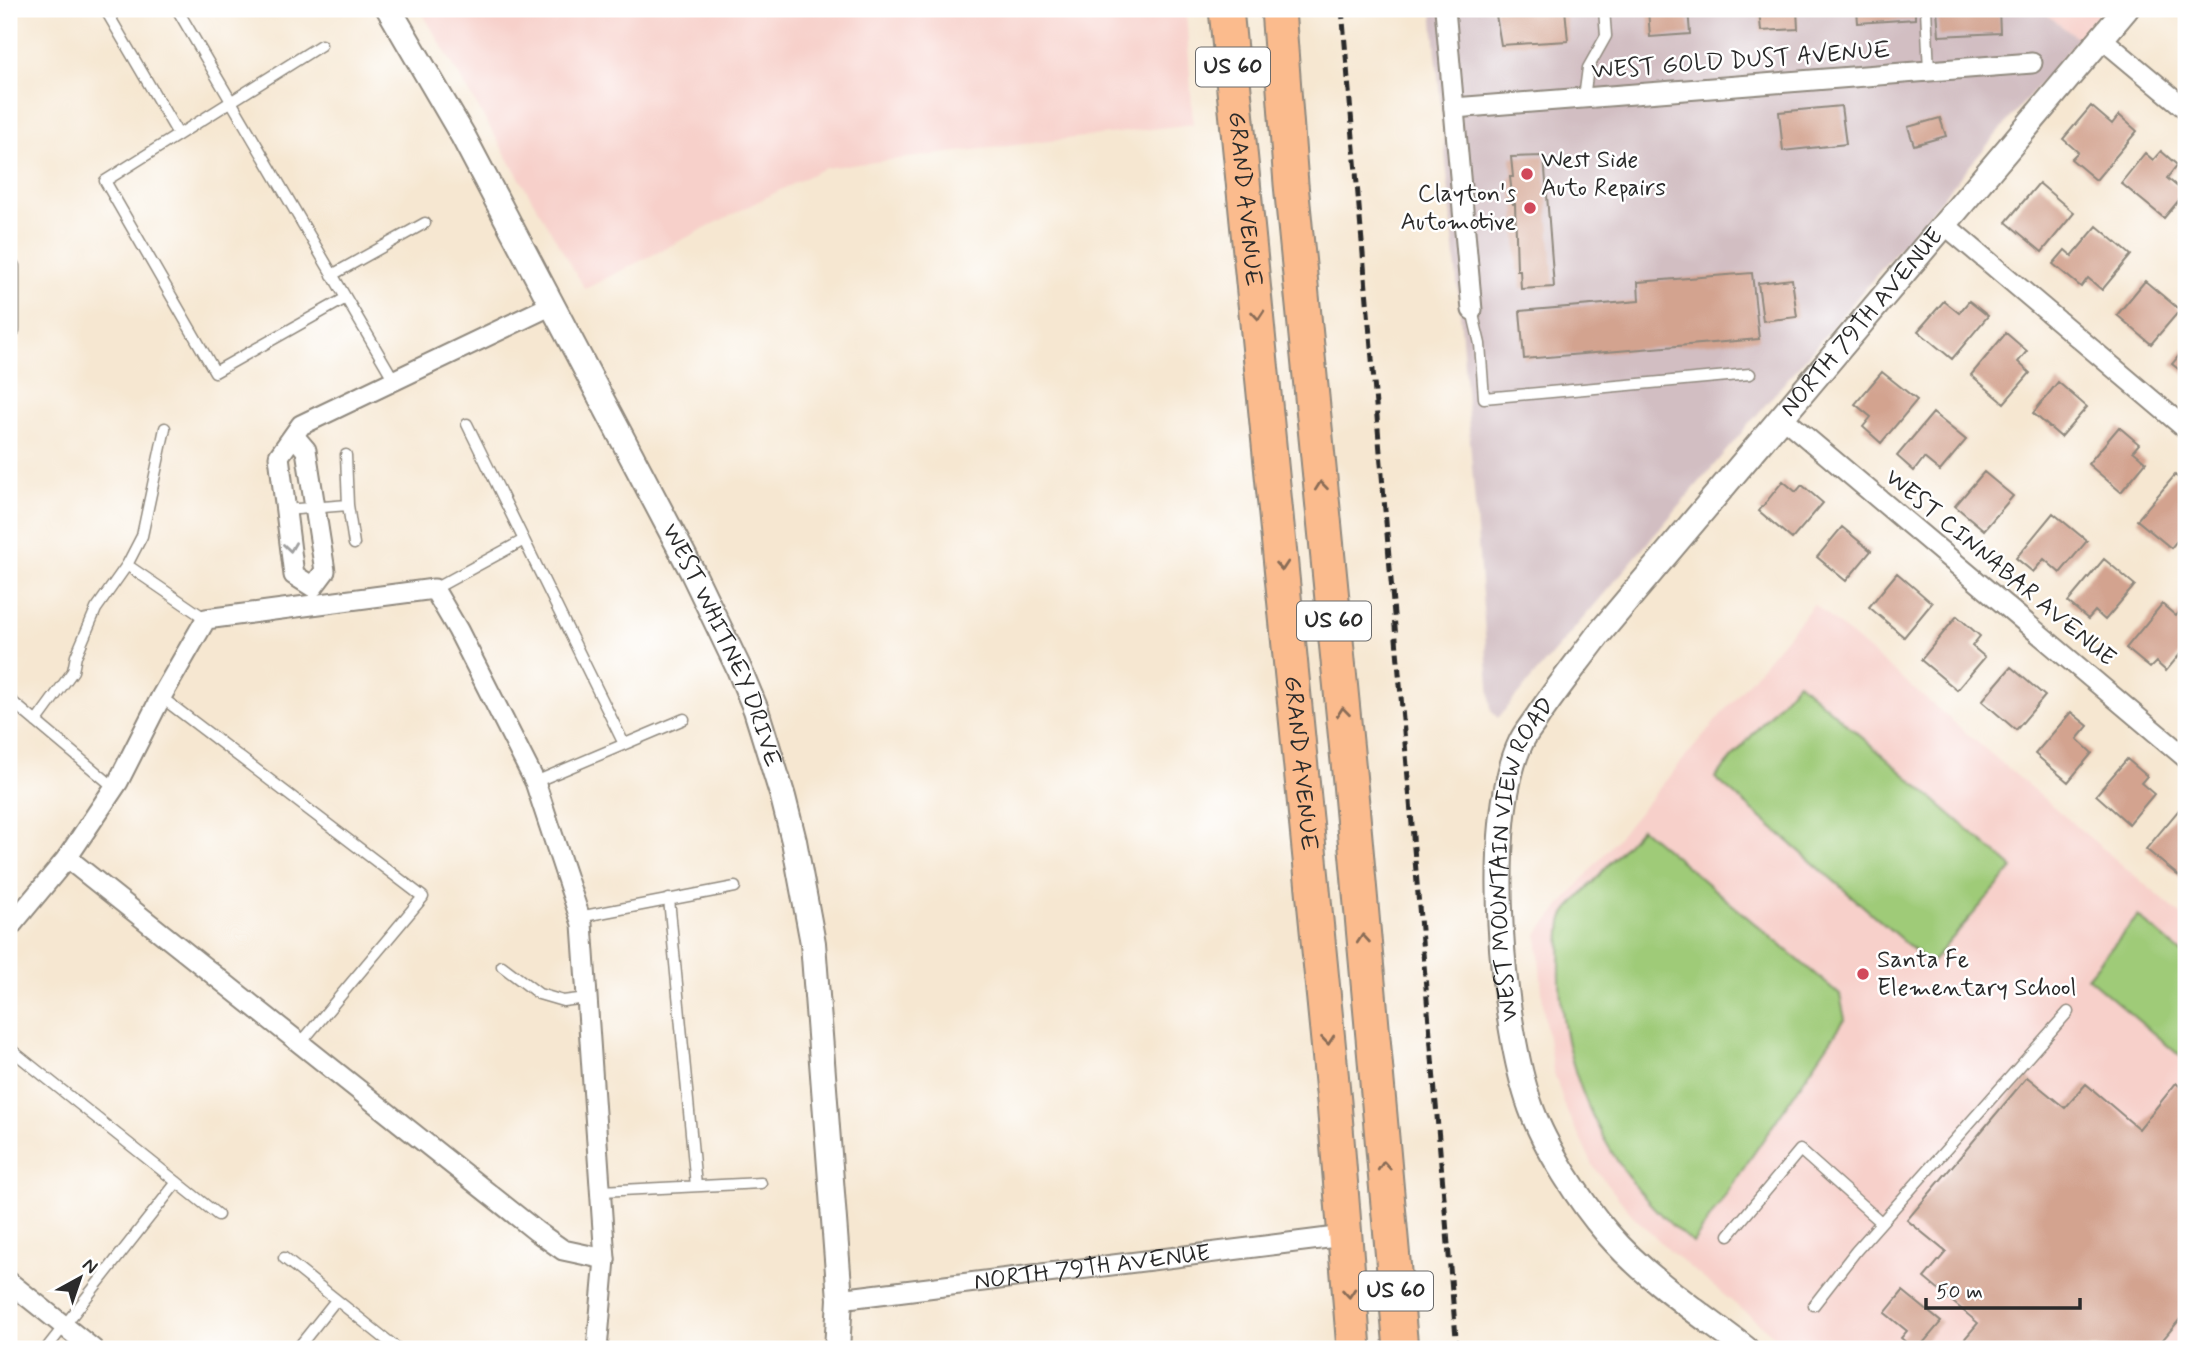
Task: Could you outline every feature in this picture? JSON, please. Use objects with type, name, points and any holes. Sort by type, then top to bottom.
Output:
[{"type":"highway","name":"GRAND AVENUE","points":[[1226,9],[1240,125],[1334,1102],[1354,1349]]},
{"type":"highway","name":"GRAND AVENUE","points":[[1278,9],[1291,184],[1350,782],[1401,1349]]},
{"type":"street","name":"WEST WHITNEY DRIVE","points":[[389,9],[463,135],[723,634],[756,710],[783,797],[804,886],[813,943],[840,1299],[838,1349]]},
{"type":"street","points":[[1445,9],[1472,310]]},
{"type":"street","name":"NORTH 79TH AVENUE","points":[[1598,635],[2126,9]]},
{"type":"street","points":[[2101,38],[2186,109]]},
{"type":"street","name":"WEST GOLD DUST AVENUE","points":[[1454,108],[2032,63]]},
{"type":"street","points":[[1944,224],[2186,429]]},
{"type":"street","points":[[9,268],[9,330]]},
{"type":"street","points":[[314,596],[294,575],[279,456],[301,425],[552,305]]},
{"type":"street","name":"WEST CINNABAR AVENUE","points":[[1781,416],[2186,758]]},
{"type":"street","points":[[294,436],[306,450],[325,571],[314,596]]},
{"type":"street","points":[[9,928],[67,859],[114,788],[161,697],[206,619],[314,596],[434,589],[458,630],[535,782],[582,923],[605,1259],[597,1349]]},
{"type":"street","name":"WEST MOUNTAIN VIEW ROAD","points":[[1598,635],[1521,741],[1508,777],[1503,817],[1501,921],[1513,1042],[1531,1109],[1565,1177],[1601,1224],[1652,1276],[1746,1349]]},
{"type":"street","points":[[67,859],[536,1231],[563,1250],[605,1259]]},
{"type":"street","name":"NORTH 79TH AVENUE","points":[[840,1299],[1344,1236]]},
{"type":"street","points":[[9,1282],[93,1349]]},
{"type":"lane","points":[[105,9],[178,134]]},
{"type":"lane","points":[[177,9],[394,380]]},
{"type":"lane","points":[[1584,98],[1588,68],[1606,36],[1604,9]]},
{"type":"lane","points":[[1926,9],[1929,71]]},
{"type":"lane","points":[[321,45],[105,181],[215,372],[346,298]]},
{"type":"lane","points":[[332,275],[425,223]]},
{"type":"lane","points":[[1472,310],[1480,344],[1484,398],[1749,374]]},
{"type":"lane","points":[[467,424],[624,744]]},
{"type":"lane","points":[[36,722],[73,671],[76,656],[96,609],[127,565],[142,536],[166,428]]},
{"type":"lane","points":[[346,455],[348,505],[354,544]]},
{"type":"lane","points":[[284,510],[348,505]]},
{"type":"lane","points":[[434,589],[524,540]]},
{"type":"lane","points":[[127,565],[206,619]]},
{"type":"lane","points":[[161,697],[423,897],[300,1044]]},
{"type":"lane","points":[[9,699],[114,788]]},
{"type":"lane","points":[[535,782],[684,719]]},
{"type":"lane","points":[[579,917],[735,887]]},
{"type":"lane","points":[[669,899],[696,1186]]},
{"type":"lane","points":[[502,966],[539,994],[563,1001],[587,998]]},
{"type":"lane","points":[[1814,1305],[1881,1222],[2067,1012]]},
{"type":"lane","points":[[9,1048],[218,1215]]},
{"type":"lane","points":[[1729,1235],[1800,1150],[1881,1222]]},
{"type":"lane","points":[[46,1349],[177,1182]]},
{"type":"lane","points":[[601,1191],[761,1182]]},
{"type":"lane","points":[[284,1258],[398,1349]]},
{"type":"lane","points":[[297,1349],[337,1300]]},
{"type":"shaded area","points":[[420,9],[1186,9],[1193,124],[824,168],[585,289]]},
{"type":"shaded area","points":[[1432,9],[2040,9],[2078,39],[1498,718],[1491,711],[1460,312]]},
{"type":"shaded area","points":[[2040,9],[2103,9],[2078,39]]},
{"type":"shaded area","name":"Santa Fe Elementary School","points":[[1814,604],[2186,919],[2186,1349],[1791,1349],[1672,1253],[1632,1215],[1595,1169],[1567,1112],[1553,1070],[1544,1014],[1537,934]]},
{"type":"green space","points":[[1798,682],[2013,868],[1930,964],[1715,778]]},
{"type":"green space","points":[[1641,828],[1840,995],[1845,1019],[1693,1243],[1663,1217],[1636,1187],[1613,1154],[1594,1119],[1579,1082],[1561,1004],[1560,939],[1564,916]]},
{"type":"green space","points":[[2138,916],[2186,957],[2186,1061],[2087,977]]},
{"type":"building","points":[[1495,9],[1565,9],[1568,41],[1501,45]]},
{"type":"building","points":[[1648,9],[1688,9],[1690,34],[1650,37]]},
{"type":"building","points":[[1759,9],[1797,9],[1798,29],[1761,31]]},
{"type":"building","points":[[1857,9],[1915,9],[1915,19],[1858,23]]},
{"type":"building","points":[[1937,9],[1999,9],[2000,33],[1939,36]]},
{"type":"building","points":[[1841,106],[1846,144],[1783,151],[1779,112]]},
{"type":"building","points":[[2091,106],[2112,124],[2119,115],[2137,131],[2096,180],[2071,159],[2078,152],[2063,139]]},
{"type":"building","points":[[1940,118],[1946,136],[1914,145],[1908,127]]},
{"type":"building","points":[[2161,151],[2177,165],[2167,178],[2185,193],[2164,218],[2121,183],[2145,153],[2153,160]]},
{"type":"building","points":[[1544,156],[1554,287],[1521,289],[1520,270],[1517,270],[1511,157]]},
{"type":"building","points":[[2039,183],[2074,213],[2042,252],[2006,222]]},
{"type":"building","points":[[2097,226],[2131,255],[2102,290],[2088,278],[2081,287],[2053,264],[2065,250],[2072,256]]},
{"type":"building","points":[[1752,273],[1759,339],[1524,359],[1520,311],[1639,301],[1638,282]]},
{"type":"building","points":[[1792,279],[1797,317],[1763,321],[1758,283]]},
{"type":"building","points":[[2145,281],[2180,310],[2151,344],[2117,315]]},
{"type":"building","points":[[1944,301],[1959,313],[1969,301],[1988,316],[1952,359],[1918,331]]},
{"type":"building","points":[[2006,333],[2027,351],[2018,362],[2030,373],[2004,403],[1971,375]]},
{"type":"building","points":[[2186,347],[2186,375],[2172,364]]},
{"type":"building","points":[[1882,372],[1917,400],[1881,443],[1863,427],[1871,417],[1855,404]]},
{"type":"building","points":[[2058,382],[2087,407],[2061,437],[2033,413]]},
{"type":"building","points":[[1933,413],[1966,440],[1940,471],[1924,458],[1914,471],[1897,456]]},
{"type":"building","points":[[2119,427],[2139,444],[2133,451],[2146,462],[2121,492],[2088,464]]},
{"type":"building","points":[[1984,472],[2013,496],[1984,530],[1955,506]]},
{"type":"building","points":[[2175,475],[2186,485],[2186,500],[2183,504],[2186,507],[2186,530],[2171,548],[2137,520]]},
{"type":"building","points":[[1783,481],[1796,492],[1802,485],[1823,503],[1792,539],[1759,511]]},
{"type":"building","points":[[2053,513],[2087,541],[2060,573],[2044,559],[2033,572],[2016,558]]},
{"type":"building","points":[[1842,527],[1871,551],[1846,581],[1817,557]]},
{"type":"building","points":[[2104,559],[2135,585],[2105,620],[2095,611],[2088,619],[2068,602]]},
{"type":"building","points":[[1897,573],[1932,603],[1904,637],[1869,607]]},
{"type":"building","points":[[2162,604],[2176,616],[2180,611],[2186,616],[2186,647],[2166,671],[2156,662],[2150,668],[2126,648]]},
{"type":"building","points":[[1957,616],[1980,636],[1972,646],[1985,657],[1957,690],[1921,660]]},
{"type":"building","points":[[2011,667],[2045,696],[2016,730],[1982,701]]},
{"type":"building","points":[[2071,712],[2088,726],[2077,739],[2092,753],[2068,782],[2035,754]]},
{"type":"building","points":[[2127,759],[2147,776],[2141,783],[2154,794],[2129,824],[2096,795]]},
{"type":"building","points":[[2182,806],[2186,809],[2186,870],[2180,877],[2146,849]]},
{"type":"building","points":[[2027,1077],[2065,1108],[2086,1084],[2139,1129],[2176,1083],[2186,1092],[2186,1312],[2155,1349],[1956,1349],[1978,1323],[1924,1278],[1946,1252],[1907,1220]]},
{"type":"building","points":[[1903,1291],[1941,1322],[1918,1349],[1914,1349],[1901,1338],[1907,1331],[1885,1313]]},
{"type":"railway","points":[[1342,9],[1457,1349]]},
{"type":"place","name":"West Side Auto Repairs","points":[[1527,174]]},
{"type":"place","name":"Clayton's Automotive","points":[[1530,208]]},
{"type":"place","name":"Santa Fe Elementary School","points":[[1863,974]]}]
